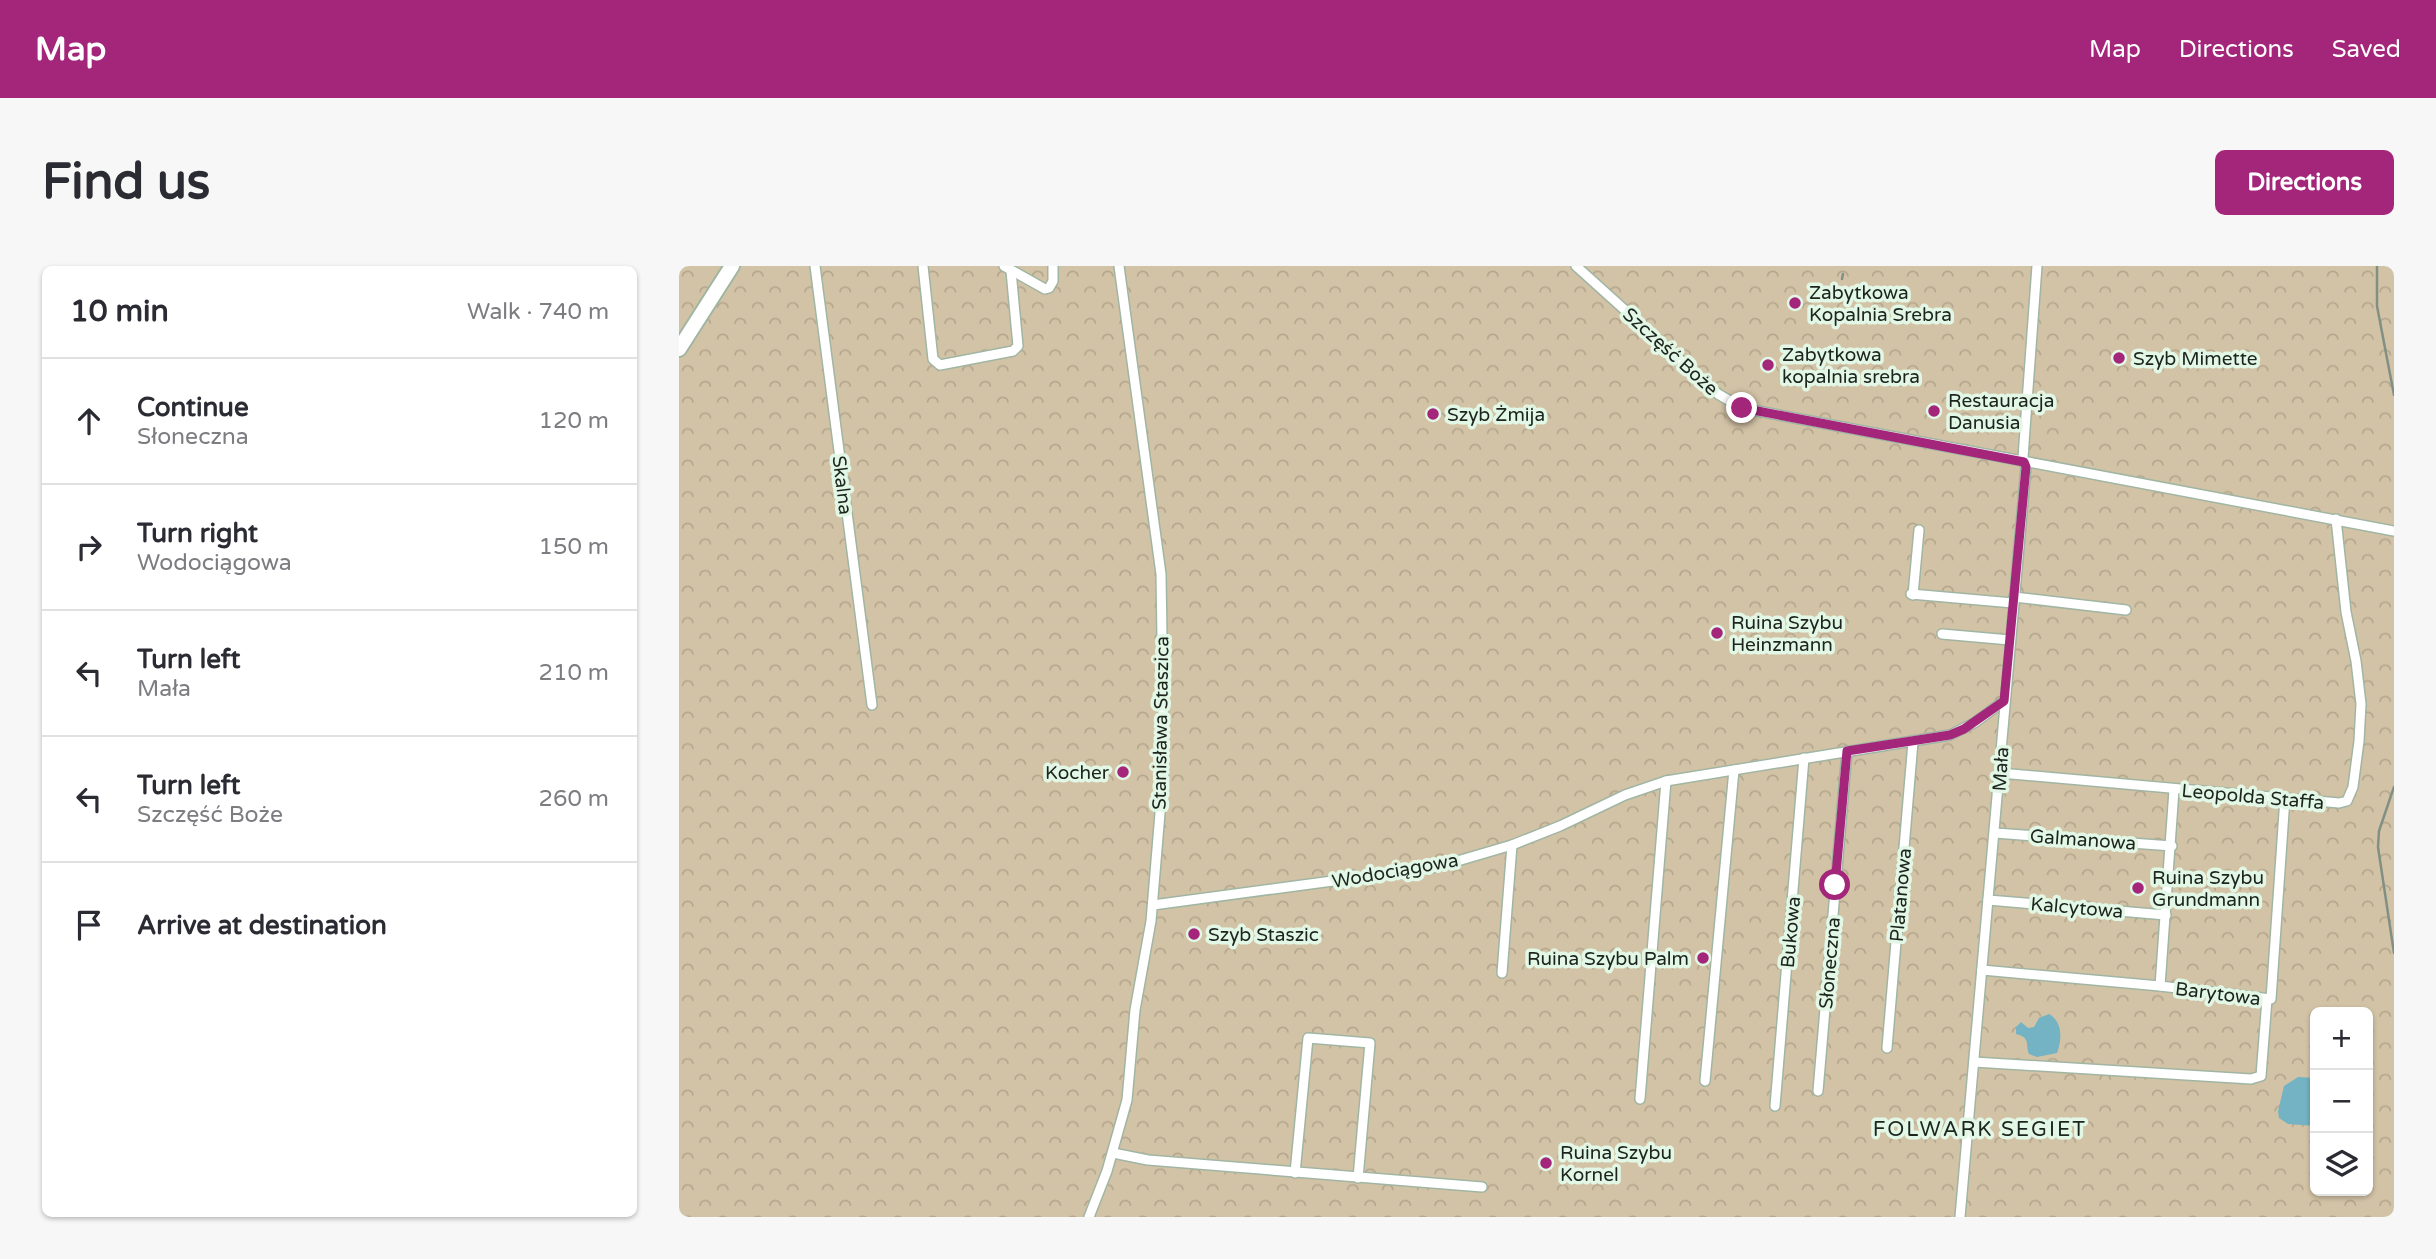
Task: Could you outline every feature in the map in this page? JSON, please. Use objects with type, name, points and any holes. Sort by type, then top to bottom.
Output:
[{"type":"main road","points":[[679,349],[732,266]]},
{"type":"street","name":"Skalna","points":[[815,266],[871,705]]},
{"type":"street","points":[[923,266],[933,359],[940,365],[1013,351],[1019,346],[1008,268]]},
{"type":"street","points":[[1008,268],[1045,289],[1049,288],[1053,281],[1052,266]]},
{"type":"street","name":"Stanisława Staszica","points":[[1089,1217],[1113,1153],[1127,1100],[1135,1010],[1153,905],[1164,765],[1161,574],[1119,266]]},
{"type":"street","name":"Szczęść Boże","points":[[1576,266],[1718,394],[1742,408],[2024,462]]},
{"type":"street","name":"Mała","points":[[1960,1217],[2026,467],[2024,462],[2028,380],[2037,266]]},
{"type":"street","points":[[2024,462],[2394,531]]},
{"type":"street","name":"Leopolda Staffa","points":[[2000,773],[2341,803],[2348,800],[2353,787],[2361,704],[2346,612],[2336,519]]},
{"type":"street","points":[[1919,530],[1912,594],[2126,610]]},
{"type":"street","points":[[1942,634],[2010,640]]},
{"type":"street","name":"Wodociągowa","points":[[1153,905],[1436,867],[1511,845],[1560,826],[1625,794],[1666,781],[1950,735],[1964,729],[2004,701]]},
{"type":"street","name":"Platanowa","points":[[1887,1048],[1913,742]]},
{"type":"street","name":"Słoneczna","points":[[1818,1091],[1847,751]]},
{"type":"street","name":"Bukowa","points":[[1775,1106],[1804,758]]},
{"type":"street","points":[[1705,1081],[1734,770]]},
{"type":"street","points":[[1640,1099],[1666,781]]},
{"type":"street","name":"Barytowa","points":[[2174,790],[2160,986],[2267,999],[2270,999],[2285,798]]},
{"type":"street","name":"Galmanowa","points":[[1995,833],[2172,846]]},
{"type":"street","points":[[1502,973],[1511,845]]},
{"type":"street","name":"Kalcytowa","points":[[1989,900],[2166,915]]},
{"type":"street","points":[[1982,971],[2160,986]]},
{"type":"street","points":[[1973,1062],[2251,1079],[2260,1076],[2267,999]]},
{"type":"street","points":[[1294,1173],[1308,1038],[1370,1042],[1358,1178]]},
{"type":"street","points":[[1113,1153],[1148,1160],[1482,1187]]},
{"type":"green space","points":[[679,266],[2394,266],[2394,1217],[679,1217]]},
{"type":"water","points":[[2049,1014],[2059,1026],[2060,1043],[2057,1053],[2037,1057],[2029,1054],[2026,1039],[2016,1034],[2016,1027],[2021,1022],[2028,1028],[2034,1027],[2039,1018]]},
{"type":"water","points":[[2298,1077],[2310,1078],[2310,1126],[2288,1124],[2279,1118],[2284,1086]]},
{"type":"railway","points":[[2377,266],[2377,306],[2394,395]]},
{"type":"railway","points":[[1842,279],[1843,274]]},
{"type":"railway","points":[[2394,787],[2379,831],[2378,847],[2394,953]]},
{"type":"place","name":"Zabytkowa Kopalnia Srebra","points":[[1795,303]]},
{"type":"place","name":"Szyb Mimette","points":[[2119,358]]},
{"type":"place","name":"Zabytkowa kopalnia srebra","points":[[1768,365]]},
{"type":"place","name":"Restauracja Danusia","points":[[1934,411]]},
{"type":"place","name":"Szyb Żmija","points":[[1433,414]]},
{"type":"place","name":"Ruina Szybu Heinzmann","points":[[1717,633]]},
{"type":"place","name":"Kocher","points":[[1123,772]]},
{"type":"place","name":"Ruina Szybu Grundmann","points":[[2138,888]]},
{"type":"place","name":"Szyb Staszic","points":[[1194,934]]},
{"type":"place","name":"Ruina Szybu Palm","points":[[1703,958]]},
{"type":"place","name":"Ruina Szybu Kornel","points":[[1546,1163]]},
{"type":"district","name":"FOLWARK SEGIET","points":[[1980,1129]]},
{"type":"route","points":[[1742,408],[2024,462],[2026,467],[2004,701],[1964,729],[1950,735],[1847,751],[1835,885]]}]
